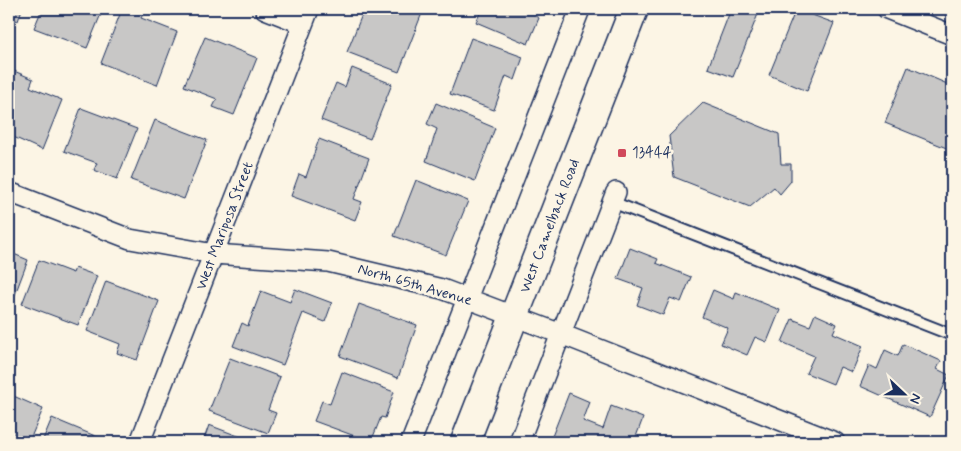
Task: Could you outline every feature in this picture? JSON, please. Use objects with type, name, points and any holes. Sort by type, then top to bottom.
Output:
[{"type":"main road","name":"West Camelback Road","points":[[466,442],[634,9]]},
{"type":"street","points":[[265,9],[306,16]]},
{"type":"street","points":[[887,9],[952,36]]},
{"type":"street","points":[[411,442],[579,12]]},
{"type":"street","name":"West Mariposa Street","points":[[140,442],[306,16]]},
{"type":"street","name":"North 65th Avenue","points":[[9,192],[130,240],[214,254],[328,262],[442,289],[835,442]]},
{"type":"street","points":[[519,442],[614,197]]},
{"type":"lane","points":[[614,197],[952,335]]},
{"type":"building","points":[[9,9],[22,9],[18,21],[9,17]]},
{"type":"building","points":[[42,9],[103,9],[87,48],[34,28]]},
{"type":"building","points":[[122,9],[134,9],[144,12],[141,18],[177,32],[157,85],[101,63]]},
{"type":"building","points":[[373,9],[411,9],[422,13],[399,72],[347,52],[363,12],[370,15]]},
{"type":"building","points":[[482,9],[538,9],[535,16],[539,18],[528,44],[476,22]]},
{"type":"building","points":[[731,9],[760,9],[733,77],[708,68]]},
{"type":"building","points":[[796,9],[834,23],[807,91],[769,75]]},
{"type":"building","points":[[205,37],[257,58],[234,115],[213,107],[217,99],[184,86]]},
{"type":"building","points":[[471,38],[523,57],[515,80],[506,76],[494,110],[450,94]]},
{"type":"building","points":[[908,67],[952,86],[952,140],[949,149],[885,123]]},
{"type":"building","points":[[352,68],[392,84],[370,139],[321,120],[336,83],[345,87]]},
{"type":"building","points":[[14,71],[33,79],[30,87],[62,100],[42,150],[9,135],[9,83]]},
{"type":"building","points":[[436,103],[495,128],[475,181],[426,161],[437,129],[427,124]]},
{"type":"building","points":[[703,103],[779,134],[781,164],[791,164],[791,181],[780,194],[774,187],[750,207],[674,177],[669,136]]},
{"type":"building","points":[[81,108],[137,129],[117,179],[94,170],[97,163],[64,151]]},
{"type":"building","points":[[155,120],[207,140],[184,199],[131,180]]},
{"type":"building","points":[[319,139],[369,158],[354,199],[362,202],[355,220],[291,196],[299,174],[306,177]]},
{"type":"building","points":[[416,180],[468,201],[446,255],[394,236]]},
{"type":"building","points":[[630,248],[658,259],[656,263],[691,277],[681,302],[670,298],[663,315],[637,305],[643,288],[618,279]]},
{"type":"building","points":[[9,252],[28,260],[11,305],[9,304]]},
{"type":"building","points":[[39,260],[73,273],[75,268],[97,276],[78,325],[22,304]]},
{"type":"building","points":[[106,281],[159,301],[137,360],[117,353],[120,344],[87,331]]},
{"type":"building","points":[[295,289],[332,303],[325,322],[303,313],[283,365],[233,346],[242,323],[248,326],[261,291],[290,302]]},
{"type":"building","points":[[713,290],[734,299],[736,292],[780,310],[767,342],[755,337],[747,355],[721,344],[728,328],[702,317]]},
{"type":"building","points":[[359,304],[417,325],[398,378],[340,356]]},
{"type":"building","points":[[815,314],[837,324],[833,333],[863,346],[852,372],[840,367],[833,384],[806,373],[814,356],[782,342],[792,319],[810,326]]},
{"type":"building","points":[[903,344],[941,361],[937,369],[949,375],[930,417],[860,386],[869,365],[877,369],[885,350],[898,356]]},
{"type":"building","points":[[230,358],[280,377],[268,410],[276,413],[268,433],[209,411]]},
{"type":"building","points":[[342,372],[394,392],[385,418],[381,417],[371,442],[314,421],[322,401],[330,404]]},
{"type":"building","points":[[569,393],[590,402],[583,421],[603,429],[611,406],[643,418],[634,442],[559,442],[551,439]]},
{"type":"building","points":[[9,394],[43,409],[29,442],[9,442]]},
{"type":"building","points":[[52,418],[107,441],[107,442],[42,442]]},
{"type":"building","points":[[209,425],[254,442],[203,442]]},
{"type":"building","points":[[317,436],[333,442],[315,442]]},
{"type":"place","name":"13444","points":[[622,153]]}]
